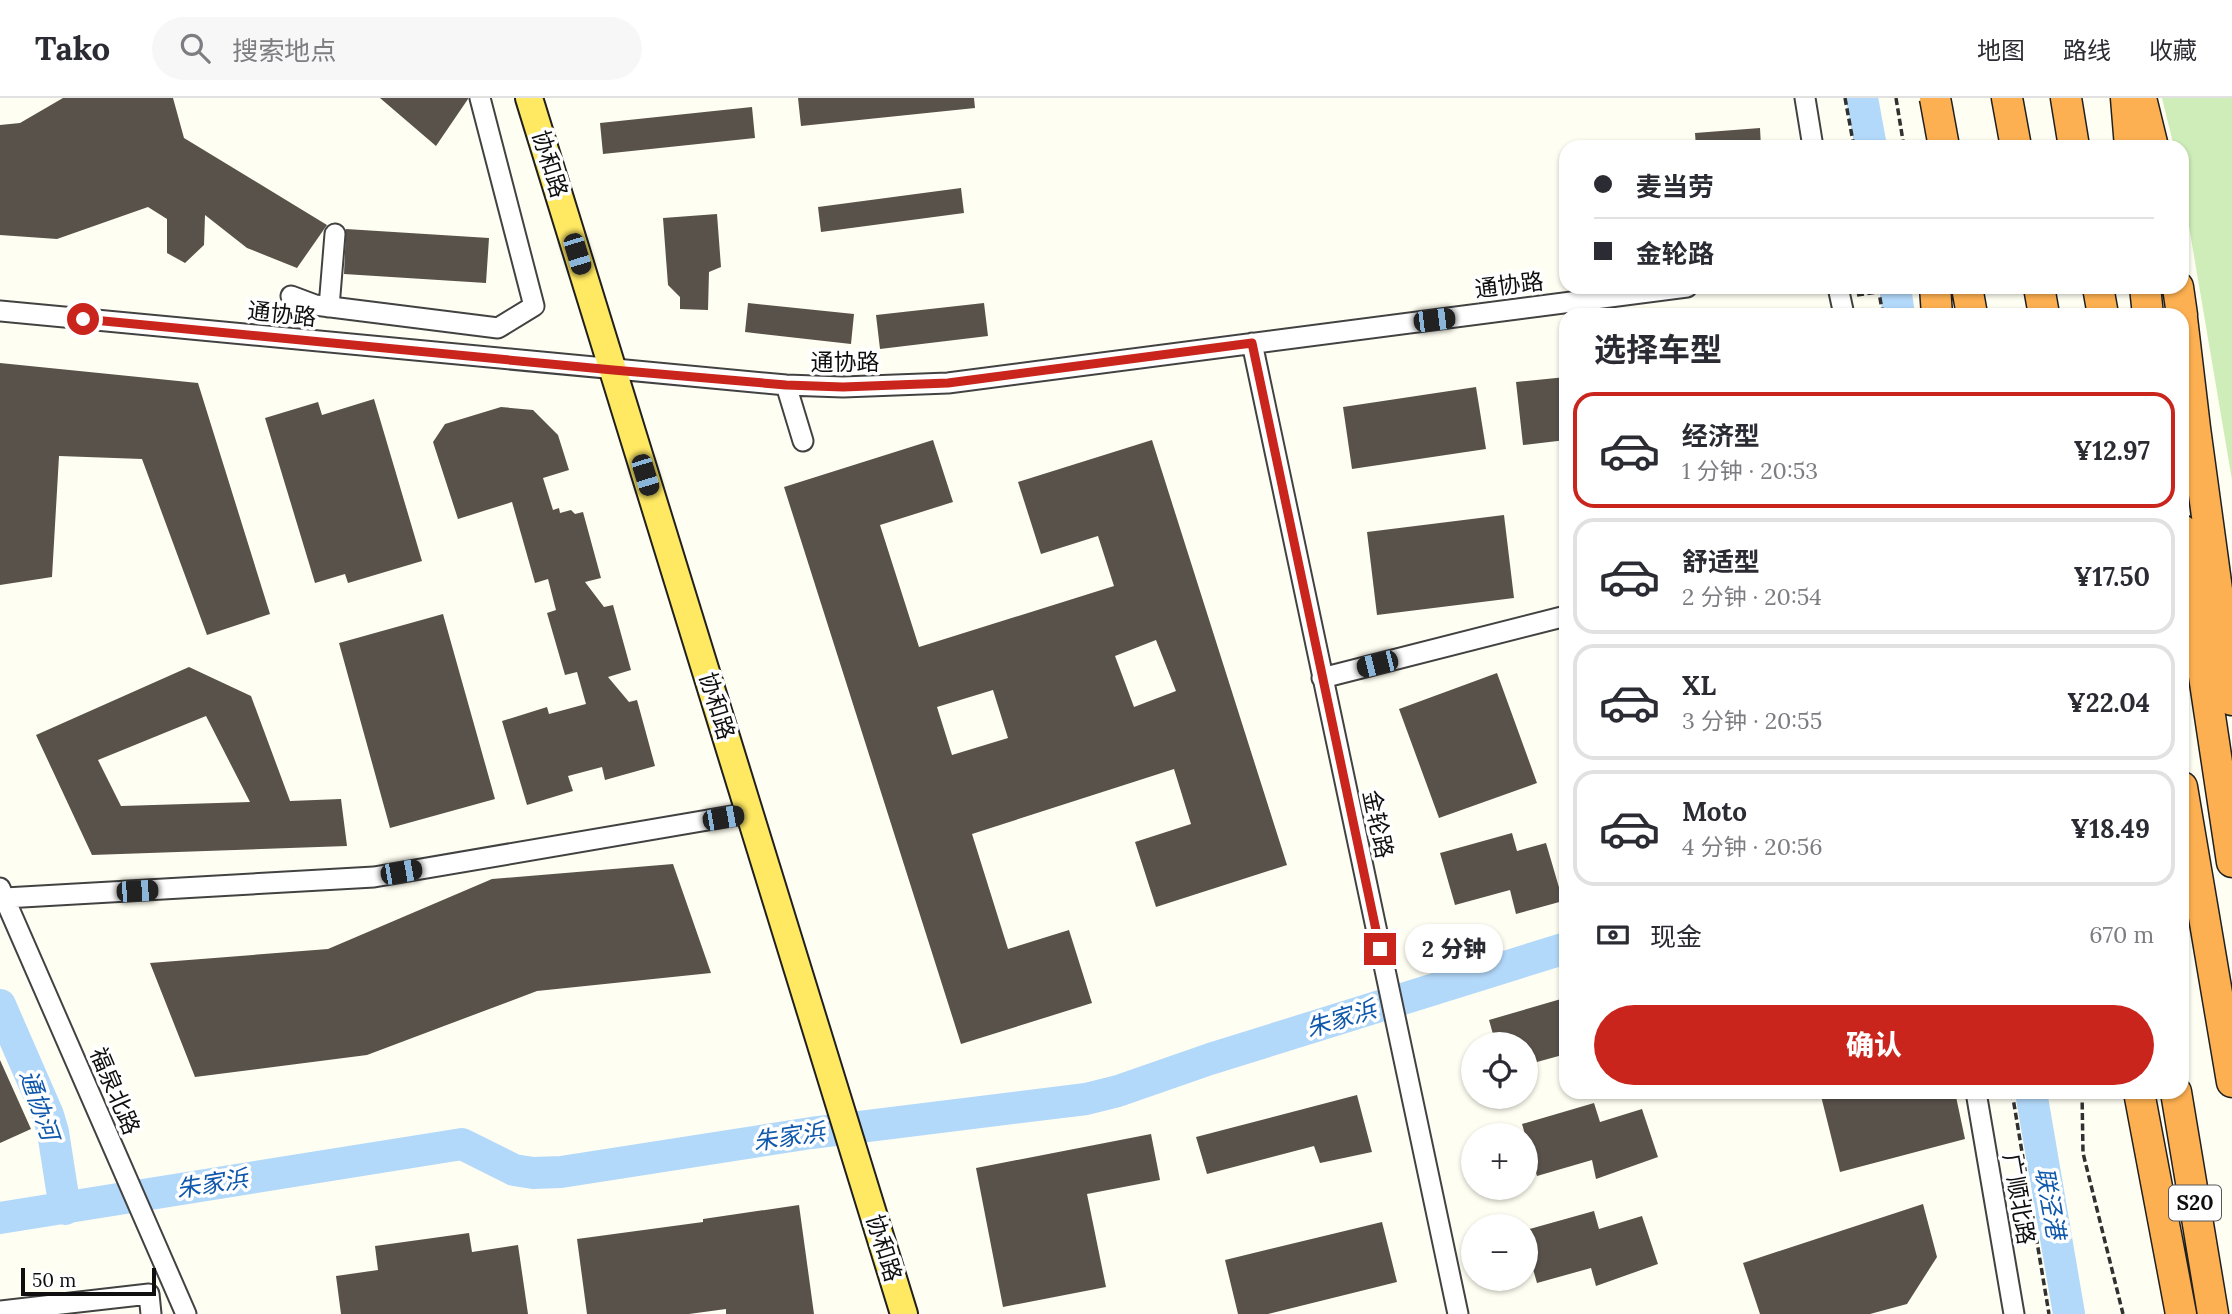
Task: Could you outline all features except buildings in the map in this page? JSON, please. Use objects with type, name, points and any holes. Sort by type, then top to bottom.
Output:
[{"type":"highway","points":[[1938,98],[1941,140]]},
{"type":"highway","points":[[2007,98],[2015,140]]},
{"type":"highway","points":[[2066,98],[2073,140]]},
{"type":"highway","points":[[2126,98],[2129,140]]},
{"type":"highway","points":[[2141,98],[2151,140]]},
{"type":"highway","points":[[2189,376],[2232,700]]},
{"type":"highway","points":[[2189,576],[2232,862]]},
{"type":"highway","points":[[2189,829],[2232,1082]]},
{"type":"highway","points":[[2140,1099],[2181,1314]]},
{"type":"highway","name":"S20","points":[[2177,1099],[2213,1314]]},
{"type":"main road","name":"协和路","points":[[529,98],[904,1314]]},
{"type":"street","points":[[291,296],[315,305],[498,328],[534,306],[480,98]]},
{"type":"street","points":[[1805,98],[1812,140]]},
{"type":"street","points":[[329,307],[335,234]]},
{"type":"street","name":"通协路","points":[[0,311],[613,370],[786,385],[856,387],[948,383],[1633,294]]},
{"type":"street","name":"金轮路","points":[[1252,343],[1458,1314]]},
{"type":"street","points":[[786,385],[803,441]]},
{"type":"street","points":[[1322,678],[1559,618]]},
{"type":"street","points":[[3,893],[374,877],[749,813]]},
{"type":"street","name":"福泉北路","points":[[3,893],[186,1314]]},
{"type":"street","name":"广顺北路","points":[[1977,1099],[2014,1314]]},
{"type":"street","points":[[0,1311],[149,1294],[151,1314]]},
{"type":"path","points":[[1845,98],[1853,140]]},
{"type":"path","points":[[1896,98],[1903,140]]},
{"type":"path","points":[[2013,1099],[2049,1313],[2042,1314]]},
{"type":"path","points":[[2082,1099],[2083,1153],[2123,1314]]},
{"type":"green space","points":[[2162,98],[2232,98],[2232,480],[2189,226],[2189,140],[2172,140]]},
{"type":"waterway","name":"联泾港","points":[[1862,98],[1870,140]]},
{"type":"waterway","name":"联泾港","points":[[1896,294],[1898,308]]},
{"type":"waterway","name":"朱家浜","points":[[0,1218],[462,1144],[514,1170],[533,1173],[561,1172],[811,1133],[1086,1099],[1559,950]]},
{"type":"waterway","name":"通协河","points":[[0,1005],[48,1115],[65,1209]]},
{"type":"waterway","name":"联泾港","points":[[2032,1099],[2069,1314]]},
{"type":"route","points":[[83,319],[613,370],[786,385],[843,387],[948,383],[1252,343],[1380,949]]}]
